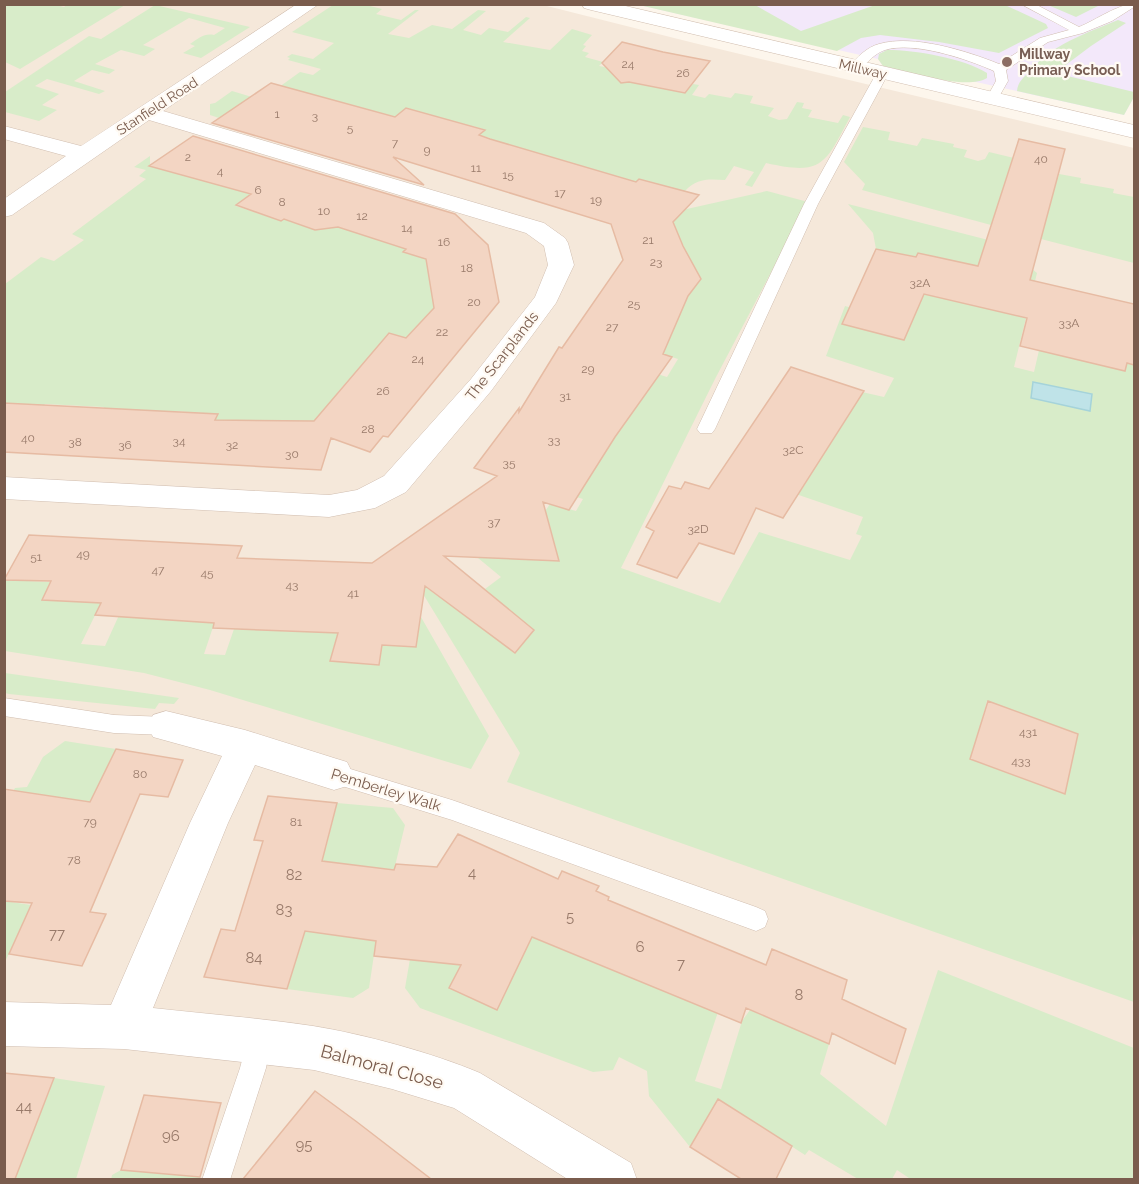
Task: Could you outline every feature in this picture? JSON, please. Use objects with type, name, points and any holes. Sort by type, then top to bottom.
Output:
[{"type":"street","name":"Stanfield Road","points":[[4,210],[310,4]]},
{"type":"street","name":"Millway","points":[[591,4],[1134,132]]},
{"type":"street","name":"The Scarplands","points":[[4,488],[329,506],[364,500],[395,484],[481,385],[547,298],[561,265],[556,243],[535,228],[147,112]]},
{"type":"street","points":[[4,132],[84,154]]},
{"type":"street","name":"Pemberley Walk","points":[[166,726],[245,746],[334,774]]},
{"type":"street","points":[[124,1027],[209,823],[245,746]]},
{"type":"street","name":"Balmoral Close","points":[[4,1024],[124,1027],[314,1048],[392,1067],[465,1089],[614,1179]]},
{"type":"lane","points":[[1026,4],[1078,31]]},
{"type":"lane","points":[[1000,69],[1044,40],[1078,31],[1108,19],[1131,4]]},
{"type":"lane","points":[[855,67],[878,48],[906,45],[983,62],[1000,69]]},
{"type":"lane","points":[[992,99],[1002,81],[1000,69]]},
{"type":"lane","points":[[706,429],[765,300],[805,223],[811,204],[882,74]]},
{"type":"lane","name":"Pemberley Walk","points":[[4,707],[114,724],[166,726]]},
{"type":"lane","name":"Pemberley Walk","points":[[334,774],[452,810],[756,919]]},
{"type":"lane","points":[[216,1179],[253,1068],[258,1042]]},
{"type":"shaded area","points":[[5,5],[543,5],[1134,148],[1134,1179],[5,1180]]},
{"type":"shaded area","name":"Millway Primary School","points":[[639,5],[1134,5],[1134,97],[1124,115],[976,82],[960,82],[883,66],[878,59]]},
{"type":"green space","points":[[52,4],[64,7],[68,4],[125,5],[20,69],[5,62],[5,5]]},
{"type":"green space","points":[[362,4],[382,9],[376,14],[401,20],[415,10],[419,10],[388,34],[409,38],[432,25],[452,29],[478,10],[486,11],[463,30],[481,35],[489,28],[508,32],[526,17],[530,18],[503,42],[550,50],[572,29],[592,35],[583,45],[586,46],[582,51],[589,53],[585,57],[603,62],[599,66],[621,70],[615,77],[621,81],[628,82],[643,75],[666,52],[680,55],[687,91],[693,84],[699,85],[692,95],[705,98],[709,94],[731,98],[735,93],[753,96],[750,103],[774,108],[768,116],[779,120],[787,119],[797,102],[804,103],[802,108],[812,110],[808,117],[838,123],[843,115],[850,117],[827,156],[811,167],[785,167],[766,163],[752,187],[745,185],[754,172],[734,166],[725,180],[698,182],[685,191],[699,195],[679,198],[652,182],[639,179],[628,190],[569,162],[548,156],[537,166],[485,144],[490,138],[479,135],[485,130],[473,126],[454,143],[417,111],[407,108],[395,117],[376,112],[370,116],[237,124],[210,115],[210,104],[232,91],[252,97],[275,90],[300,72],[313,75],[321,69],[288,60],[290,58],[287,57],[292,54],[313,59],[334,43],[292,32],[333,5]]},
{"type":"green space","points":[[878,4],[1005,5],[1046,24],[1048,28],[999,53],[939,42],[880,35],[861,38],[837,51],[639,5],[755,5],[801,31]]},
{"type":"green space","points":[[155,5],[250,27],[201,58],[183,53],[195,46],[190,44],[198,38],[214,35],[225,28],[189,18],[143,45],[155,49],[144,56],[121,50],[95,64],[115,70],[109,74],[92,70],[74,81],[105,91],[99,94],[47,79],[35,86],[59,94],[42,105],[57,110],[39,121],[5,112],[5,92],[89,36],[101,39]]},
{"type":"green space","points":[[1048,5],[1100,5],[1076,17]]},
{"type":"green space","points":[[1118,20],[1126,23],[1055,73],[1134,92],[1134,97],[1124,115],[1017,91],[1023,78],[1048,54],[1081,35]]},
{"type":"green space","points":[[887,50],[911,51],[952,59],[987,73],[987,78],[966,82],[951,81],[883,66],[878,59],[879,54]]},
{"type":"green space","points":[[863,127],[890,132],[888,140],[917,146],[922,138],[954,144],[953,147],[967,150],[964,157],[978,161],[985,159],[989,152],[1014,158],[1014,168],[1058,178],[1059,174],[1081,178],[1080,183],[1114,189],[1113,193],[1134,197],[1134,263],[1041,239],[1044,225],[995,215],[991,225],[862,190],[865,184],[844,162]]},
{"type":"green space","points":[[150,156],[150,166],[252,193],[236,206],[281,221],[297,208],[422,248],[448,316],[430,312],[363,383],[349,379],[337,393],[334,438],[330,441],[313,427],[290,421],[275,420],[272,429],[214,424],[217,414],[174,411],[170,422],[98,419],[104,407],[45,404],[39,415],[5,403],[5,284],[41,257],[54,261],[84,240],[72,234],[146,179],[139,176],[146,170],[134,167]]},
{"type":"green space","points":[[767,191],[808,202],[715,379],[621,568],[720,603],[759,532],[850,560],[862,536],[856,534],[863,517],[790,492],[802,489],[862,392],[884,397],[894,378],[826,356],[845,306],[911,324],[924,294],[971,305],[983,272],[918,253],[916,257],[876,249],[873,233],[848,204],[1000,243],[1037,273],[1014,367],[1034,372],[1040,346],[1067,357],[1125,371],[1127,363],[1134,365],[1134,927],[1132,940],[1134,941],[1134,1002],[507,782],[520,753],[420,589],[424,586],[474,622],[500,602],[485,589],[501,577],[472,553],[547,560],[557,553],[555,545],[532,530],[550,504],[576,511],[583,499],[547,488],[638,368],[667,377],[678,359],[643,348],[683,304],[693,287],[642,219]],"holes":[[[987,701],[1077,734],[1065,794],[971,759]]]},
{"type":"green space","points":[[4,580],[51,582],[43,600],[101,603],[81,644],[105,646],[130,591],[190,595],[180,621],[197,622],[199,616],[216,618],[204,654],[225,655],[234,629],[303,632],[308,617],[342,617],[330,661],[378,665],[382,645],[416,647],[421,617],[489,736],[471,769],[210,690],[144,673],[5,651]]},
{"type":"green space","points":[[5,673],[179,698],[174,704],[159,703],[155,709],[9,694],[5,693]]},
{"type":"green space","points":[[65,741],[116,749],[92,802],[64,798],[4,808],[15,788],[27,787],[43,757]]},
{"type":"green space","points":[[337,803],[393,808],[405,825],[375,948],[369,988],[353,998],[287,989],[302,939],[279,928],[329,897],[338,863],[304,858],[308,846],[326,848]]},
{"type":"green space","points":[[5,901],[31,905],[5,962]]},
{"type":"green space","points":[[410,912],[474,939],[449,988],[497,1010],[531,937],[718,1012],[695,1081],[721,1089],[742,1021],[750,1010],[829,1044],[820,1074],[886,1126],[938,970],[1134,1048],[1134,1179],[912,1180],[897,1170],[892,1179],[858,1179],[809,1150],[805,1155],[718,1099],[690,1147],[649,1096],[647,1071],[619,1057],[613,1070],[593,1072],[420,1008],[405,988],[410,959],[400,959]]},
{"type":"green space","points":[[54,1078],[105,1086],[76,1179],[5,1179],[10,1166],[5,1136],[31,1138]]},
{"type":"green space","points":[[121,1170],[200,1177],[199,1180],[111,1180],[112,1175]]},
{"type":"water","points":[[1033,382],[1092,394],[1090,411],[1031,398]]},
{"type":"building","points":[[622,42],[710,61],[685,93],[629,82],[621,83],[602,63]]},
{"type":"building","points":[[271,83],[395,117],[406,108],[485,130],[479,135],[490,139],[636,182],[639,179],[699,195],[673,222],[701,279],[688,296],[663,354],[672,357],[615,437],[569,510],[543,502],[559,561],[444,556],[534,630],[515,653],[425,586],[416,647],[382,645],[379,665],[330,661],[338,633],[213,628],[214,623],[95,615],[101,603],[42,600],[51,581],[4,580],[29,535],[242,546],[237,558],[372,563],[497,476],[474,468],[519,408],[519,412],[559,347],[562,348],[623,260],[611,224],[393,157],[424,185],[212,123]]},
{"type":"building","points":[[193,136],[455,214],[488,245],[499,302],[388,437],[383,436],[370,452],[331,438],[321,470],[4,452],[4,403],[218,414],[215,420],[314,421],[389,333],[406,338],[434,308],[426,259],[403,252],[406,249],[338,227],[315,230],[284,219],[281,221],[236,205],[251,194],[149,166]]},
{"type":"building","points":[[1019,139],[1065,149],[1030,280],[1134,304],[1134,365],[1127,363],[1125,371],[1020,346],[1027,318],[924,294],[904,340],[842,324],[876,249],[916,257],[918,253],[978,266]]},
{"type":"building","points":[[791,367],[864,391],[783,518],[756,508],[734,554],[699,543],[677,578],[637,564],[654,531],[646,527],[669,486],[681,489],[685,482],[709,489]]},
{"type":"building","points":[[988,701],[1078,734],[1065,794],[970,759]]},
{"type":"building","points":[[116,749],[183,760],[168,797],[140,794],[90,912],[106,914],[82,966],[9,954],[32,903],[4,901],[4,789],[90,802]]},
{"type":"building","points":[[268,796],[337,803],[322,861],[394,870],[396,864],[437,867],[458,834],[558,879],[562,871],[599,886],[596,891],[609,897],[608,900],[766,965],[772,949],[847,980],[842,999],[906,1029],[895,1064],[832,1033],[829,1044],[746,1008],[741,1023],[532,937],[497,1010],[449,988],[461,965],[374,956],[376,941],[305,931],[287,989],[204,977],[221,929],[235,931],[263,841],[254,840]]},
{"type":"building","points":[[4,1073],[54,1078],[15,1179],[4,1179]]},
{"type":"building","points":[[315,1091],[357,1122],[431,1179],[243,1179]]},
{"type":"building","points":[[144,1095],[221,1103],[200,1177],[121,1170]]},
{"type":"building","points":[[718,1099],[792,1146],[776,1179],[741,1179],[690,1147]]},
{"type":"place","name":"Millway Primary School","points":[[1007,62]]}]
